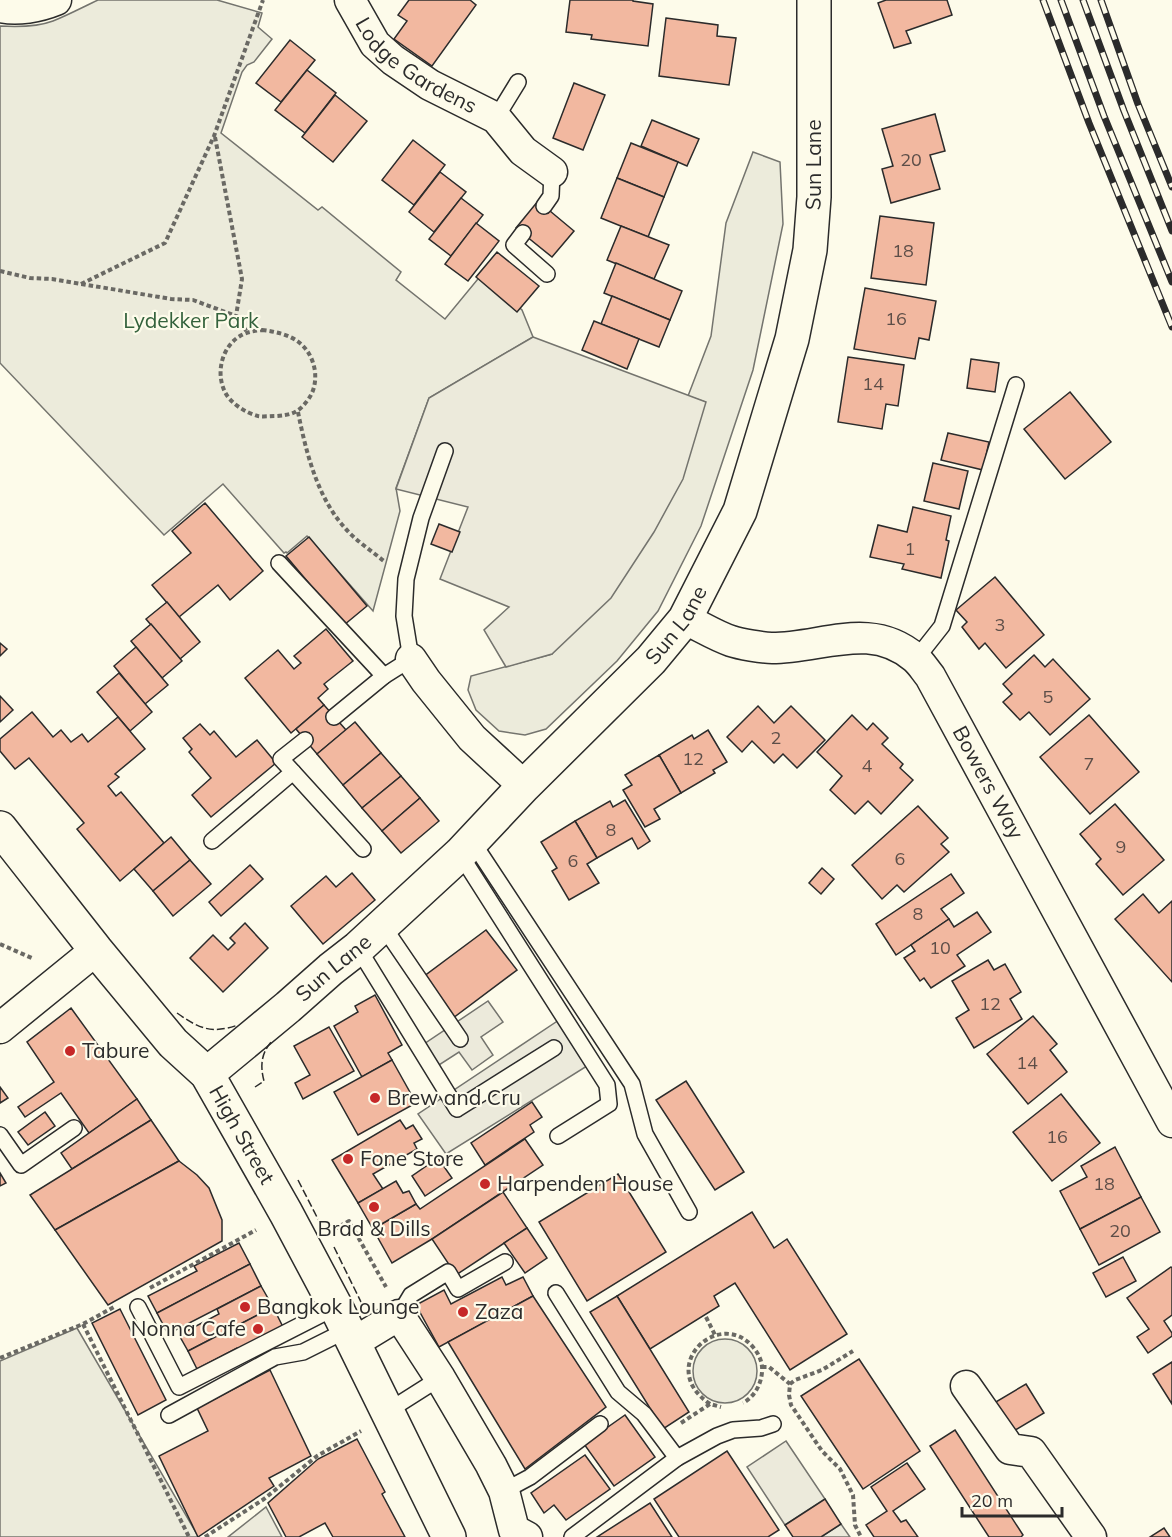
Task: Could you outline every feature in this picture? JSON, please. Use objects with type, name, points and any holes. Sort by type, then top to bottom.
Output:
[{"type":"street","points":[[0,7],[29,8],[56,0]]},
{"type":"street","name":"Lodge Gardens","points":[[350,0],[375,44],[393,60],[430,85],[496,117],[523,151],[552,172]]},
{"type":"street","name":"Sun Lane","points":[[207,1074],[358,948],[466,847],[651,660],[685,619],[740,511],[792,339],[810,250],[814,196],[814,0]]},
{"type":"street","name":"Bowers Way","points":[[685,619],[731,642],[771,648],[867,637],[899,647],[916,659],[930,676],[1172,1122]]},
{"type":"street","points":[[411,659],[471,738],[524,786]]},
{"type":"street","name":"High Street","points":[[0,828],[173,1043],[207,1074],[286,1213],[388,1411],[449,1537]]},
{"type":"street","points":[[0,1028],[96,950]]},
{"type":"street","points":[[345,1327],[399,1315],[440,1378],[491,1465],[504,1491],[513,1535]]},
{"type":"street","points":[[966,1386],[1010,1449],[1031,1452],[1091,1537]]},
{"type":"lane","name":"Lodge Gardens","points":[[496,117],[518,82]]},
{"type":"lane","points":[[544,206],[551,196],[552,172]]},
{"type":"lane","points":[[523,233],[514,245],[547,274]]},
{"type":"lane","points":[[916,659],[942,626],[1016,385]]},
{"type":"lane","points":[[334,717],[384,676],[411,659],[404,616],[406,579],[420,518],[445,451]]},
{"type":"lane","points":[[279,563],[384,676]]},
{"type":"lane","points":[[305,740],[281,759],[363,849]]},
{"type":"lane","points":[[212,842],[293,772]]},
{"type":"lane","points":[[466,847],[607,1085],[609,1104],[558,1136]]},
{"type":"lane","points":[[466,847],[632,1084],[645,1134],[689,1212]]},
{"type":"lane","points":[[382,926],[460,1039]]},
{"type":"lane","points":[[358,948],[457,1109],[554,1048]]},
{"type":"lane","points":[[0,1135],[21,1165],[74,1128]]},
{"type":"lane","points":[[399,1315],[411,1296],[448,1272],[458,1289],[505,1262]]},
{"type":"lane","points":[[556,1293],[618,1392],[644,1414],[677,1458]]},
{"type":"lane","points":[[138,1307],[179,1387],[345,1327]]},
{"type":"lane","points":[[169,1415],[275,1357],[303,1352],[345,1327]]},
{"type":"lane","points":[[388,1411],[440,1378]]},
{"type":"lane","points":[[504,1491],[530,1477],[600,1424]]},
{"type":"lane","points":[[572,1537],[677,1458],[733,1430],[773,1425]]},
{"type":"path","points":[[81,284],[165,243],[214,136],[262,0]]},
{"type":"path","points":[[214,136],[242,279],[236,316]]},
{"type":"path","points":[[0,271],[30,278],[52,279],[171,299],[193,300],[236,316],[247,332]]},
{"type":"path","points":[[262,330],[278,332],[306,347],[313,361],[314,392],[298,412],[281,416],[258,416],[243,409],[225,392],[221,378],[224,354],[235,339],[247,332],[262,330]]},
{"type":"path","points":[[298,412],[305,446],[315,476],[330,508],[346,529],[406,579]]},
{"type":"path","points":[[304,1248],[349,1221],[399,1315]]},
{"type":"path","points":[[706,1317],[715,1335]]},
{"type":"path","points":[[83,1324],[189,1537]]},
{"type":"path","points":[[729,1407],[710,1404],[699,1397],[688,1374],[695,1350],[715,1335],[728,1334],[741,1337],[751,1344],[759,1355],[762,1367],[761,1380],[756,1391],[747,1401],[735,1406]]},
{"type":"path","points":[[853,1351],[822,1370],[795,1380],[790,1384],[789,1395],[791,1405],[822,1451],[840,1469],[853,1495],[855,1525],[861,1537]]},
{"type":"path","points":[[762,1367],[769,1367],[790,1384]]},
{"type":"path","points":[[660,1436],[710,1404]]},
{"type":"path","points":[[205,1537],[264,1499],[318,1456],[355,1436],[388,1411]]},
{"type":"green space","name":"Lydekker Park","points":[[98,0],[217,0],[262,13],[258,27],[272,39],[254,62],[247,65],[242,72],[221,133],[318,210],[322,207],[401,272],[396,280],[445,319],[482,274],[522,310],[533,337],[429,398],[396,488],[400,511],[373,611],[307,536],[284,553],[223,484],[164,535],[0,363],[0,26],[47,23]]},
{"type":"green space","points":[[753,152],[780,162],[783,224],[753,370],[701,526],[658,611],[617,661],[546,729],[525,735],[499,731],[476,710],[468,690],[471,676],[552,654],[705,402],[688,396],[711,336],[726,223]]},
{"type":"green space","points":[[77,1328],[198,1537],[0,1537],[0,1361]]},
{"type":"green space","points":[[725,1339],[737,1341],[748,1348],[755,1359],[757,1371],[755,1383],[748,1394],[737,1401],[725,1403],[713,1401],[702,1394],[695,1383],[693,1371],[695,1359],[702,1348],[713,1341]]},
{"type":"shaded area","points":[[533,337],[706,402],[683,479],[654,532],[611,598],[552,654],[506,667],[484,630],[509,607],[440,579],[468,507],[396,489],[429,398]]},
{"type":"shaded area","points":[[488,1001],[503,1022],[481,1037],[493,1055],[472,1070],[459,1052],[439,1065],[424,1044]]},
{"type":"shaded area","points":[[559,1020],[587,1066],[446,1154],[418,1114]]},
{"type":"shaded area","points":[[786,1441],[825,1499],[785,1525],[747,1467]]},
{"type":"shaded area","points":[[266,1507],[282,1537],[228,1537]]},
{"type":"shaded area","points":[[841,1524],[850,1537],[821,1537]]},
{"type":"building","points":[[409,0],[470,0],[476,5],[432,66],[394,39],[407,21],[398,15]]},
{"type":"building","points":[[570,0],[633,0],[653,4],[648,46],[591,39],[592,35],[566,32]]},
{"type":"building","points":[[886,0],[947,0],[952,15],[906,31],[911,43],[894,48],[878,3]]},
{"type":"building","points":[[666,18],[718,25],[717,36],[736,38],[729,85],[659,76]]},
{"type":"building","points":[[290,40],[315,60],[281,102],[256,83]]},
{"type":"building","points":[[307,70],[336,93],[305,133],[275,110]]},
{"type":"building","points":[[574,83],[605,95],[583,150],[553,138]]},
{"type":"building","points":[[335,95],[367,121],[333,162],[302,137]]},
{"type":"building","points":[[935,114],[945,151],[930,155],[940,189],[891,203],[882,169],[893,166],[882,129]]},
{"type":"building","points":[[652,120],[699,139],[687,166],[641,146]]},
{"type":"building","points":[[413,140],[445,165],[414,205],[382,180]]},
{"type":"building","points":[[631,143],[678,162],[664,197],[617,178]]},
{"type":"building","points":[[440,172],[466,192],[434,232],[409,212]]},
{"type":"building","points":[[617,178],[664,197],[648,237],[601,218]]},
{"type":"building","points":[[461,198],[483,215],[451,256],[429,239]]},
{"type":"building","points":[[538,201],[574,231],[552,257],[516,228]]},
{"type":"building","points":[[880,216],[934,223],[926,285],[871,278]]},
{"type":"building","points":[[476,223],[499,241],[468,281],[445,264]]},
{"type":"building","points":[[621,226],[669,245],[654,279],[607,260]]},
{"type":"building","points":[[497,252],[539,286],[517,312],[476,277]]},
{"type":"building","points":[[616,263],[682,291],[670,320],[604,293]]},
{"type":"building","points":[[865,288],[936,301],[929,340],[919,338],[915,359],[854,349]]},
{"type":"building","points":[[612,296],[670,320],[659,347],[601,324]]},
{"type":"building","points":[[594,321],[639,339],[627,369],[582,350]]},
{"type":"building","points":[[848,357],[904,365],[898,406],[886,404],[882,429],[838,422]]},
{"type":"building","points":[[971,359],[999,363],[995,392],[967,388]]},
{"type":"building","points":[[1070,392],[1111,442],[1065,479],[1024,429]]},
{"type":"building","points":[[948,433],[989,442],[983,470],[941,460]]},
{"type":"building","points":[[933,463],[968,471],[959,509],[924,501]]},
{"type":"building","points":[[205,503],[263,571],[230,600],[218,585],[179,617],[152,585],[191,553],[172,531]]},
{"type":"building","points":[[913,507],[951,516],[946,540],[949,541],[941,578],[902,569],[904,564],[870,557],[878,525],[907,532]]},
{"type":"building","points":[[439,524],[460,532],[452,552],[431,544]]},
{"type":"building","points":[[309,537],[367,606],[344,625],[286,556]]},
{"type":"building","points":[[995,577],[1044,635],[1006,668],[985,643],[979,649],[962,627],[967,622],[956,610]]},
{"type":"building","points":[[167,602],[200,642],[180,659],[146,619]]},
{"type":"building","points":[[151,624],[182,661],[162,678],[131,641]]},
{"type":"building","points":[[326,629],[353,661],[324,684],[328,689],[318,698],[324,705],[291,733],[245,678],[278,650],[294,669],[301,663],[294,656]]},
{"type":"building","points":[[0,643],[7,649],[0,656]]},
{"type":"building","points":[[136,647],[168,685],[145,704],[114,666]]},
{"type":"building","points":[[1034,655],[1045,667],[1053,659],[1090,699],[1050,735],[1029,712],[1020,720],[1003,702],[1012,694],[1003,684]]},
{"type":"building","points":[[119,673],[152,712],[130,731],[97,692]]},
{"type":"building","points":[[0,696],[13,710],[0,722]]},
{"type":"building","points":[[324,705],[346,730],[317,754],[296,729]]},
{"type":"building","points":[[758,706],[774,723],[791,706],[825,740],[797,768],[783,754],[774,763],[752,741],[742,752],[727,737]]},
{"type":"building","points":[[32,712],[53,737],[61,730],[71,742],[82,734],[88,742],[118,717],[145,749],[115,774],[119,777],[108,786],[116,796],[121,792],[164,843],[120,881],[77,829],[84,823],[29,758],[15,769],[0,751],[0,739]]},
{"type":"building","points":[[852,715],[867,730],[873,723],[888,738],[882,744],[903,764],[900,768],[913,780],[881,814],[868,801],[855,814],[830,790],[842,776],[817,752]]},
{"type":"building","points":[[1089,715],[1139,772],[1090,814],[1040,757]]},
{"type":"building","points":[[355,722],[381,753],[343,785],[317,754]]},
{"type":"building","points":[[200,724],[210,735],[214,731],[236,757],[257,740],[276,763],[211,817],[192,795],[211,778],[189,752],[192,749],[183,738]]},
{"type":"building","points":[[708,730],[727,762],[713,770],[715,773],[681,793],[659,755],[692,735],[694,739]]},
{"type":"building","points":[[381,753],[401,776],[362,808],[343,785]]},
{"type":"building","points":[[659,755],[681,793],[654,809],[660,819],[645,827],[623,790],[632,785],[625,775]]},
{"type":"building","points":[[401,776],[420,798],[382,831],[362,808]]},
{"type":"building","points":[[420,798],[439,821],[401,853],[382,831]]},
{"type":"building","points":[[625,800],[650,841],[638,849],[632,838],[597,858],[575,821],[610,801],[613,807]]},
{"type":"building","points":[[1115,804],[1164,860],[1123,895],[1096,864],[1101,859],[1080,834]]},
{"type":"building","points":[[918,806],[948,838],[941,844],[949,852],[904,892],[897,885],[882,899],[852,865]]},
{"type":"building","points":[[575,821],[597,858],[587,864],[599,883],[569,900],[552,871],[557,868],[541,842]]},
{"type":"building","points":[[171,837],[190,860],[153,891],[134,869]]},
{"type":"building","points":[[190,860],[211,884],[173,916],[153,891]]},
{"type":"building","points":[[250,865],[263,879],[221,916],[209,902]]},
{"type":"building","points":[[822,868],[834,879],[821,894],[809,883]]},
{"type":"building","points":[[352,873],[375,900],[323,944],[291,906],[326,876],[336,887]]},
{"type":"building","points":[[951,874],[964,893],[941,909],[949,919],[896,955],[876,924]]},
{"type":"building","points":[[1143,894],[1159,913],[1172,901],[1172,982],[1115,919]]},
{"type":"building","points":[[977,912],[991,932],[957,955],[965,966],[931,988],[924,978],[920,981],[904,958],[915,951],[911,945],[949,919],[954,927]]},
{"type":"building","points":[[245,923],[268,948],[223,992],[190,958],[213,935],[228,950],[235,943],[230,938]]},
{"type":"building","points":[[486,930],[517,970],[453,1018],[423,977]]},
{"type":"building","points":[[988,960],[994,970],[1005,964],[1021,992],[1010,999],[1022,1019],[974,1048],[956,1018],[969,1010],[952,981]]},
{"type":"building","points":[[375,995],[402,1045],[388,1053],[392,1060],[362,1077],[334,1026],[358,1012],[355,1006]]},
{"type":"building","points":[[71,1008],[137,1099],[89,1133],[61,1093],[25,1117],[18,1107],[54,1082],[27,1042]]},
{"type":"building","points":[[1033,1016],[1057,1044],[1050,1050],[1067,1072],[1028,1104],[987,1054]]},
{"type":"building","points":[[329,1027],[354,1071],[303,1099],[295,1083],[310,1075],[294,1046]]},
{"type":"building","name":"Brew and Cru","points":[[392,1060],[416,1103],[358,1135],[334,1092]]},
{"type":"building","points":[[686,1081],[744,1172],[715,1190],[656,1100]]},
{"type":"building","points":[[0,1087],[8,1098],[0,1103]]},
{"type":"building","points":[[1061,1094],[1100,1143],[1052,1181],[1013,1132]]},
{"type":"building","points":[[137,1099],[151,1120],[72,1169],[61,1153]]},
{"type":"building","points":[[532,1102],[542,1117],[530,1125],[534,1132],[485,1165],[471,1143]]},
{"type":"building","points":[[45,1112],[55,1126],[28,1145],[18,1132]]},
{"type":"building","points":[[151,1120],[179,1161],[55,1230],[30,1195]]},
{"type":"building","points":[[400,1120],[406,1129],[413,1125],[422,1139],[414,1143],[417,1149],[373,1174],[383,1189],[358,1203],[332,1160]]},
{"type":"building","name":"Harpenden House","points":[[525,1139],[543,1165],[392,1263],[373,1229],[416,1204],[420,1209]]},
{"type":"building","points":[[1115,1147],[1141,1197],[1080,1229],[1060,1191],[1087,1177],[1081,1166]]},
{"type":"building","points":[[438,1158],[452,1178],[425,1196],[412,1176]]},
{"type":"building","points":[[179,1161],[209,1188],[222,1220],[222,1241],[108,1305],[55,1230]]},
{"type":"building","points":[[0,1173],[6,1183],[0,1186]]},
{"type":"building","points":[[618,1174],[666,1252],[587,1301],[539,1222]]},
{"type":"building","points":[[396,1181],[403,1193],[409,1191],[416,1204],[373,1229],[358,1203]]},
{"type":"building","points":[[503,1192],[527,1228],[456,1275],[432,1239]]},
{"type":"building","points":[[1141,1197],[1160,1232],[1099,1265],[1080,1229]]},
{"type":"building","points":[[752,1212],[774,1248],[787,1239],[847,1334],[790,1370],[735,1283],[714,1296],[719,1306],[650,1349],[617,1296]]},
{"type":"building","points":[[527,1228],[547,1258],[525,1273],[504,1243]]},
{"type":"building","points":[[239,1243],[250,1264],[157,1313],[148,1296],[197,1271],[194,1266]]},
{"type":"building","points":[[1123,1257],[1136,1281],[1106,1297],[1093,1273]]},
{"type":"building","points":[[250,1264],[261,1286],[168,1334],[157,1313]]},
{"type":"building","points":[[1171,1267],[1172,1315],[1164,1321],[1172,1336],[1148,1353],[1137,1337],[1149,1329],[1127,1298]]},
{"type":"building","points":[[502,1277],[506,1285],[523,1277],[533,1296],[439,1347],[416,1305],[444,1290],[451,1304]]},
{"type":"building","points":[[261,1286],[273,1307],[188,1351],[179,1335],[219,1314],[217,1309]]},
{"type":"building","points":[[533,1296],[606,1407],[525,1469],[448,1342]]},
{"type":"building","points":[[617,1296],[689,1412],[663,1429],[590,1312]]},
{"type":"building","points":[[273,1307],[284,1329],[239,1352],[237,1348],[197,1369],[188,1351]]},
{"type":"building","points":[[120,1309],[166,1400],[138,1415],[92,1323]]},
{"type":"building","points":[[859,1359],[920,1451],[863,1489],[801,1396]]},
{"type":"building","points":[[1172,1362],[1172,1404],[1153,1374]]},
{"type":"building","points":[[270,1370],[311,1456],[269,1478],[274,1486],[198,1537],[159,1456],[208,1431],[197,1408]]},
{"type":"building","points":[[1026,1384],[1044,1413],[1007,1435],[989,1406]]},
{"type":"building","points":[[625,1415],[655,1457],[614,1486],[584,1444]]},
{"type":"building","points":[[955,1430],[1023,1535],[1021,1537],[989,1537],[930,1446]]},
{"type":"building","points":[[357,1439],[385,1492],[382,1494],[405,1537],[333,1537],[325,1523],[299,1537],[286,1537],[268,1503],[318,1459]]},
{"type":"building","points":[[727,1451],[779,1530],[768,1537],[679,1537],[654,1499]]},
{"type":"building","points":[[585,1455],[610,1489],[566,1520],[554,1505],[544,1513],[531,1493]]},
{"type":"building","points":[[907,1463],[925,1489],[893,1511],[901,1522],[906,1520],[918,1537],[874,1537],[866,1525],[887,1511],[871,1487]]},
{"type":"building","points":[[825,1499],[841,1524],[821,1537],[793,1537],[785,1525]]},
{"type":"building","points":[[650,1503],[672,1537],[597,1537]]},
{"type":"building","points":[[1164,1528],[1170,1537],[1150,1537]]},
{"type":"railway","points":[[1043,0],[1089,123],[1172,327]]},
{"type":"railway","points":[[1061,0],[1104,116],[1172,282]]},
{"type":"railway","points":[[1083,0],[1172,231]]},
{"type":"railway","points":[[1101,0],[1138,104],[1172,187]]},
{"type":"fence","points":[[177,1013],[192,1023],[206,1028],[220,1029],[238,1025]]},
{"type":"fence","points":[[255,1087],[264,1081],[262,1060],[272,1041]]},
{"type":"fence","points":[[298,1180],[321,1225]]},
{"type":"fence","points":[[334,1247],[362,1304]]},
{"type":"place","name":"Tabure","points":[[70,1051]]},
{"type":"place","name":"Brew and Cru","points":[[375,1098]]},
{"type":"place","name":"Fone Store","points":[[348,1159]]},
{"type":"place","name":"Harpenden House","points":[[485,1184]]},
{"type":"place","name":"Brad & Dills","points":[[374,1207]]},
{"type":"place","name":"Bangkok Lounge","points":[[245,1307]]},
{"type":"place","name":"Zaza","points":[[463,1312]]},
{"type":"place","name":"Nonna Cafe","points":[[258,1329]]}]
